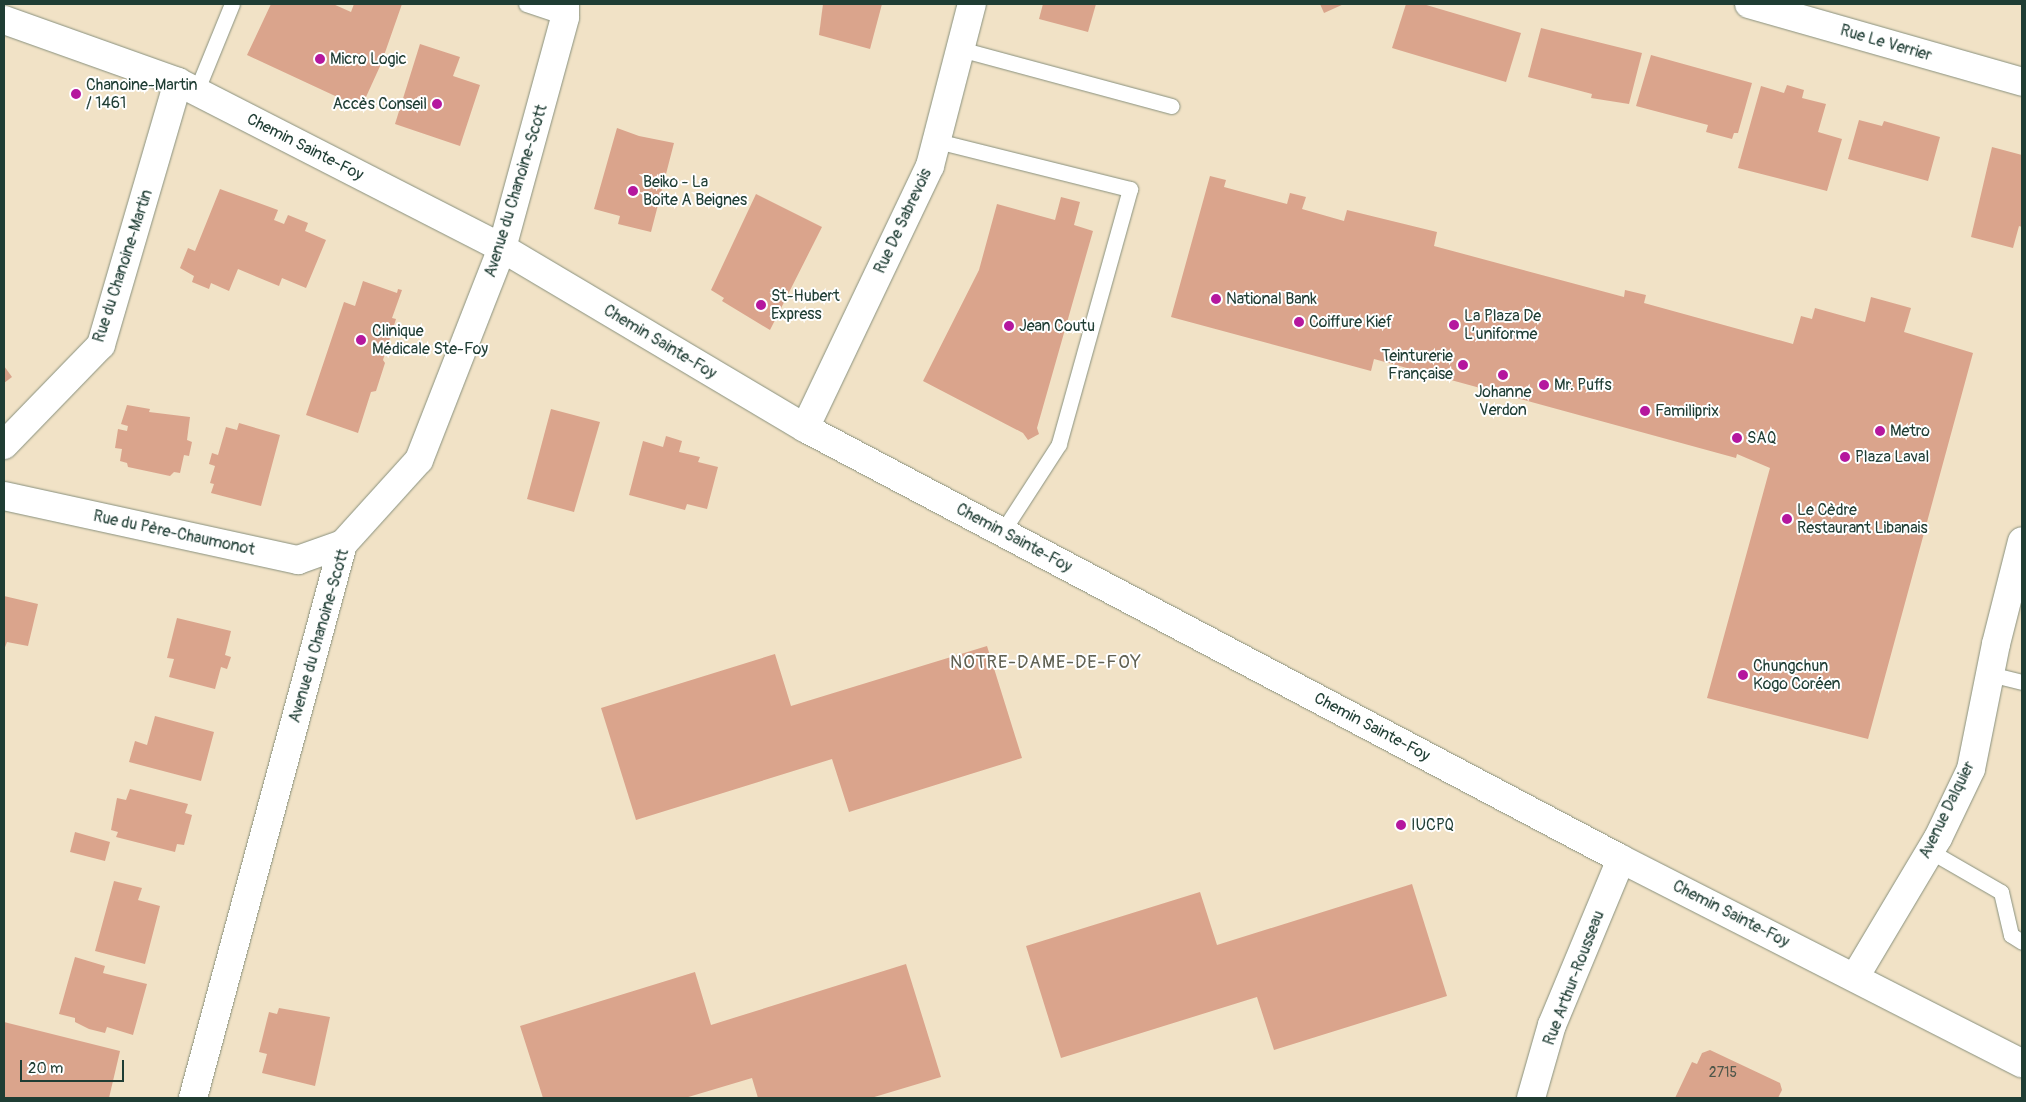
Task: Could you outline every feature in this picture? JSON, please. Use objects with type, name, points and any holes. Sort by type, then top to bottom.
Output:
[{"type":"street","name":"Rue De Sabrevois","points":[[805,428],[930,166],[972,4]]},
{"type":"street","name":"Rue Le Verrier","points":[[1749,4],[2022,82]]},
{"type":"street","name":"Avenue du Chanoine-Scott","points":[[192,1098],[343,544],[419,460],[502,248],[565,10]]},
{"type":"street","name":"Chemin Sainte-Foy","points":[[4,20],[187,87],[502,248],[805,428],[1621,859],[2022,1063]]},
{"type":"street","name":"Rue du Chanoine-Martin","points":[[4,445],[101,345],[187,87]]},
{"type":"street","name":"Rue du Père-Chaumonot","points":[[4,496],[298,560],[343,544]]},
{"type":"street","name":"Avenue Dalquier","points":[[1855,977],[1930,851],[1971,768],[1990,674],[2022,541]]},
{"type":"street","name":"Rue Arthur-Rousseau","points":[[1531,1098],[1552,1025],[1621,859]]},
{"type":"lane","points":[[187,87],[232,4]]},
{"type":"lane","points":[[526,4],[565,10]]},
{"type":"lane","points":[[960,49],[1171,106]]},
{"type":"lane","points":[[937,141],[1130,189],[1059,444],[1002,532]]},
{"type":"lane","points":[[1990,674],[2022,682]]},
{"type":"lane","points":[[1930,851],[2001,892],[2011,935],[2022,942]]},
{"type":"building","name":"Micro Logic","points":[[271,4],[333,4],[351,12],[354,4],[402,4],[381,64],[361,108],[247,55]]},
{"type":"building","points":[[823,4],[882,4],[870,49],[819,35]]},
{"type":"building","points":[[1043,4],[1096,4],[1088,32],[1039,19]]},
{"type":"building","points":[[1320,4],[1344,4],[1324,13]]},
{"type":"building","points":[[1406,4],[1423,4],[1521,33],[1506,82],[1392,48]]},
{"type":"building","points":[[1541,28],[1642,53],[1629,104],[1591,98],[1592,94],[1528,77]]},
{"type":"building","name":"Accès Conseil","points":[[420,44],[460,57],[453,76],[480,85],[460,146],[395,124]]},
{"type":"building","points":[[1651,55],[1752,83],[1738,133],[1734,133],[1732,139],[1706,132],[1708,125],[1636,106]]},
{"type":"building","points":[[1787,85],[1804,90],[1802,98],[1826,104],[1818,132],[1842,139],[1827,191],[1738,168],[1761,86],[1784,93]]},
{"type":"building","points":[[1859,120],[1882,126],[1884,121],[1940,137],[1928,181],[1848,159]]},
{"type":"building","points":[[617,128],[639,136],[674,143],[651,232],[618,224],[620,216],[594,209]]},
{"type":"building","points":[[1992,147],[2022,155],[2022,227],[2019,226],[2013,248],[1971,237]]},
{"type":"building","name":"Plaza Laval","points":[[1210,176],[1226,180],[1224,187],[1287,204],[1290,193],[1306,197],[1302,209],[1344,221],[1347,210],[1437,232],[1434,246],[1624,297],[1625,290],[1646,295],[1644,303],[1793,344],[1801,316],[1812,319],[1815,308],[1865,322],[1871,297],[1911,308],[1904,332],[1973,353],[1868,739],[1707,698],[1770,468],[1737,454],[1736,458],[1374,359],[1371,371],[1171,317]]},
{"type":"building","points":[[220,189],[278,210],[274,220],[284,224],[288,215],[308,223],[305,231],[326,240],[306,288],[282,278],[279,286],[238,269],[229,291],[211,283],[209,289],[192,282],[194,276],[180,268],[188,248],[195,251]]},
{"type":"building","points":[[756,194],[822,227],[770,330],[722,301],[724,298],[711,290]]},
{"type":"building","name":"Jean Coutu","points":[[1061,197],[1080,202],[1074,225],[1093,231],[1037,428],[1039,434],[1028,440],[1023,433],[923,381],[979,270],[997,204],[1055,220]]},
{"type":"building","name":"Clinique Médicale Ste-Foy","points":[[363,281],[397,293],[398,289],[402,290],[392,318],[396,319],[383,360],[385,363],[376,391],[371,392],[358,433],[306,415],[344,302],[355,306]]},
{"type":"building","points":[[4,366],[12,377],[4,383]]},
{"type":"building","points":[[127,405],[150,409],[149,412],[190,417],[187,440],[192,442],[189,456],[184,455],[180,473],[174,472],[170,476],[128,467],[127,463],[120,461],[122,449],[115,448],[118,429],[127,431],[128,426],[121,424]]},
{"type":"building","points":[[551,409],[600,422],[574,512],[527,499]]},
{"type":"building","points":[[239,423],[280,435],[261,506],[211,493],[214,484],[210,483],[215,466],[209,464],[212,453],[218,455],[226,427],[237,430]]},
{"type":"building","points":[[666,436],[682,441],[679,452],[700,457],[698,462],[718,467],[707,509],[687,504],[685,510],[629,495],[643,441],[663,447]]},
{"type":"building","points":[[4,596],[38,604],[28,646],[7,642],[4,650]]},
{"type":"building","points":[[177,618],[231,631],[225,655],[231,657],[227,669],[221,667],[215,689],[169,677],[174,659],[167,658]]},
{"type":"building","points":[[987,646],[1022,758],[849,812],[832,759],[636,820],[601,708],[775,654],[791,706]]},
{"type":"building","points":[[155,716],[214,732],[201,781],[129,762],[135,741],[147,745]]},
{"type":"building","points":[[130,789],[188,804],[185,813],[192,815],[184,845],[177,844],[175,852],[116,837],[118,832],[111,830],[117,798],[126,800]]},
{"type":"building","points":[[75,832],[110,842],[105,861],[70,852]]},
{"type":"building","points":[[114,881],[142,888],[138,900],[160,906],[145,964],[95,951]]},
{"type":"building","points":[[1412,884],[1447,996],[1274,1050],[1257,997],[1061,1058],[1026,946],[1200,892],[1217,945]]},
{"type":"building","points":[[75,957],[105,966],[103,973],[147,984],[133,1035],[107,1027],[105,1033],[89,1029],[75,1022],[75,1018],[59,1014]]},
{"type":"building","points":[[906,964],[941,1077],[871,1098],[758,1098],[752,1078],[685,1098],[543,1098],[520,1026],[695,972],[711,1025]]},
{"type":"building","points":[[279,1008],[330,1017],[315,1086],[262,1073],[267,1054],[259,1052],[269,1012],[277,1014]]},
{"type":"building","points":[[4,1022],[120,1051],[109,1098],[4,1098]]},
{"type":"building","points":[[1710,1050],[1780,1083],[1782,1090],[1778,1098],[1675,1098],[1692,1062],[1697,1064],[1702,1053]]},
{"type":"place","name":"Micro Logic","points":[[320,59]]},
{"type":"place","name":"Chanoine-Martin / 1461","points":[[76,94]]},
{"type":"place","name":"Accès Conseil","points":[[437,104]]},
{"type":"place","name":"Beiko - La Boite A Beignes","points":[[633,191]]},
{"type":"place","name":"National Bank","points":[[1216,299]]},
{"type":"place","name":"St-Hubert Express","points":[[761,305]]},
{"type":"place","name":"Coiffure Kief","points":[[1299,322]]},
{"type":"place","name":"La Plaza De L’uniforme","points":[[1454,325]]},
{"type":"place","name":"Jean Coutu","points":[[1009,326]]},
{"type":"place","name":"Clinique Médicale Ste-Foy","points":[[361,340]]},
{"type":"place","name":"Teinturerie Française","points":[[1463,365]]},
{"type":"place","name":"Johanne Verdon","points":[[1503,375]]},
{"type":"place","name":"Mr. Puffs","points":[[1544,385]]},
{"type":"place","name":"Familiprix","points":[[1645,411]]},
{"type":"place","name":"Metro","points":[[1880,431]]},
{"type":"place","name":"SAQ","points":[[1737,438]]},
{"type":"place","name":"Plaza Laval","points":[[1845,457]]},
{"type":"place","name":"Le Cèdre Restaurant Libanais","points":[[1787,519]]},
{"type":"place","name":"Chungchun Kogo Coréen","points":[[1743,675]]},
{"type":"place","name":"IUCPQ","points":[[1401,825]]},
{"type":"district","name":"NOTRE-DAME-DE-FOY","points":[[1046,663]]}]
